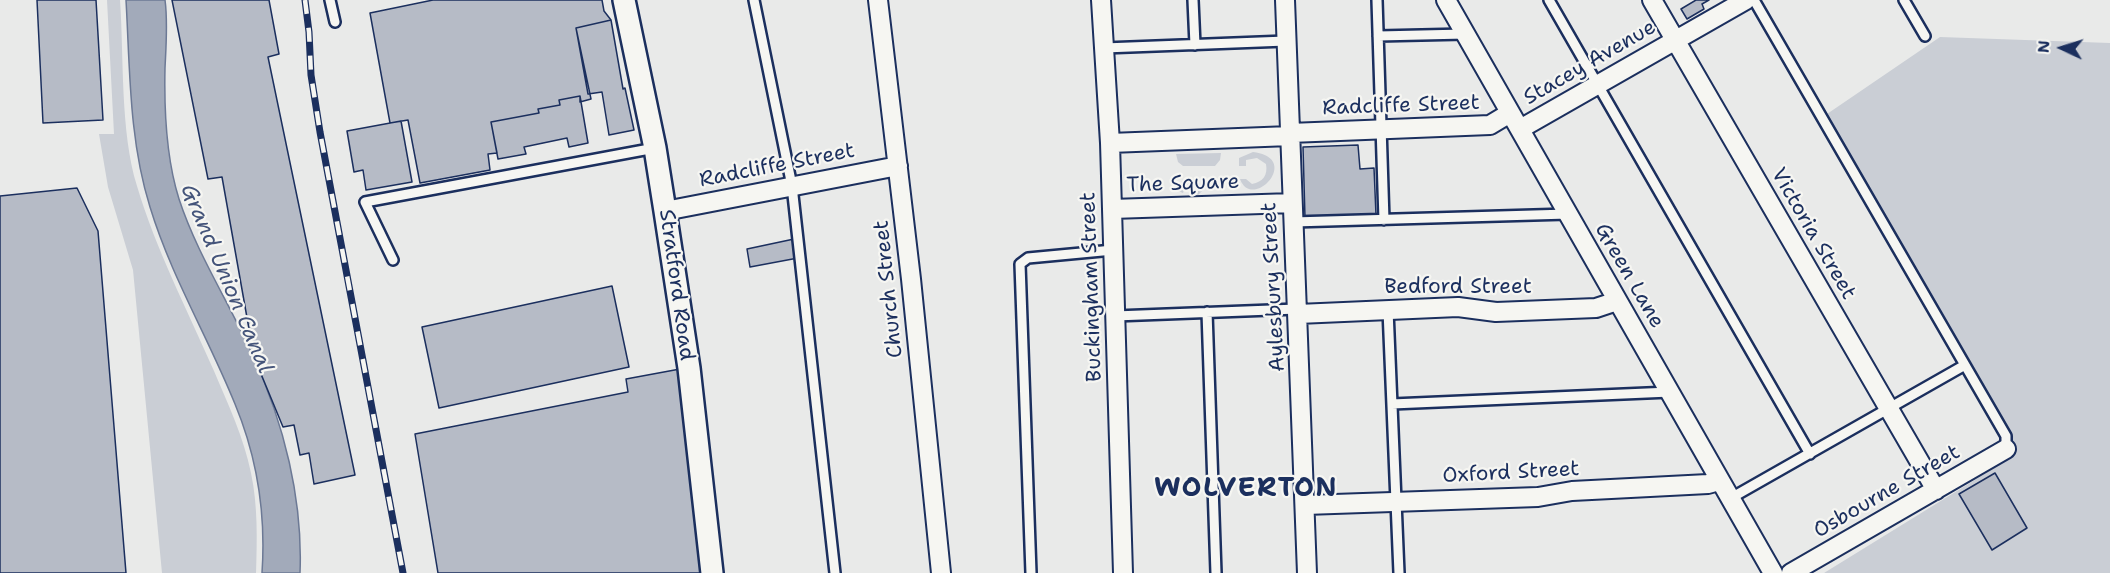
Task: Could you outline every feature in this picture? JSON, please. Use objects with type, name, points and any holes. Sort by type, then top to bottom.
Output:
[{"type":"street","name":"Stratford Road","points":[[624,0],[655,147],[665,210],[689,368],[712,573]]},
{"type":"street","name":"Church Street","points":[[878,0],[941,573]]},
{"type":"street","name":"Buckingham Street","points":[[1101,0],[1110,143],[1123,573]]},
{"type":"street","name":"Aylesbury Street","points":[[1284,0],[1307,573]]},
{"type":"street","name":"Green Lane","points":[[1446,0],[1773,573]]},
{"type":"street","name":"Victoria Street","points":[[1652,0],[1936,490]]},
{"type":"street","name":"Stacey Avenue","points":[[1520,129],[1746,0]]},
{"type":"street","name":"Radcliffe Street","points":[[1110,143],[1490,125],[1510,113]]},
{"type":"street","name":"Radcliffe Street","points":[[665,210],[898,166]]},
{"type":"street","name":"The Square","points":[[1112,209],[1292,203]]},
{"type":"street","name":"Bedford Street","points":[[1298,311],[1458,307],[1496,312],[1596,308],[1617,301]]},
{"type":"street","name":"Osbourne Street","points":[[1791,573],[2006,449]]},
{"type":"street","name":"Oxford Street","points":[[1305,505],[1538,497],[1572,491],[1708,484],[1719,481]]},
{"type":"lane","points":[[330,0],[335,22]]},
{"type":"lane","points":[[754,0],[792,186],[835,573]]},
{"type":"lane","points":[[1193,0],[1195,45]]},
{"type":"lane","points":[[1377,0],[1384,220]]},
{"type":"lane","points":[[1549,0],[1810,454]]},
{"type":"lane","points":[[1754,0],[2006,436],[2006,449]]},
{"type":"lane","points":[[1905,0],[1925,36]]},
{"type":"lane","points":[[1378,36],[1465,34]]},
{"type":"lane","points":[[1104,48],[1286,41]]},
{"type":"lane","points":[[393,260],[365,202],[655,147]]},
{"type":"lane","points":[[1293,222],[1568,214]]},
{"type":"lane","points":[[1031,573],[1020,264],[1028,258],[1113,250]]},
{"type":"lane","points":[[1388,310],[1399,573]]},
{"type":"lane","points":[[1115,316],[1298,311]]},
{"type":"lane","points":[[1207,312],[1216,573]]},
{"type":"lane","points":[[1731,498],[1965,365]]},
{"type":"lane","points":[[1392,404],[1670,392]]},
{"type":"shaded area","points":[[107,0],[120,0],[125,118],[137,186],[163,256],[230,409],[248,460],[256,510],[256,573],[162,573],[133,270],[108,187],[99,134],[114,134]]},
{"type":"shaded area","points":[[1940,37],[2110,43],[2110,573],[1824,573],[2012,457],[2010,430],[1827,114]]},
{"type":"shaded area","points":[[1253,152],[1267,156],[1274,163],[1274,172],[1270,180],[1263,187],[1254,190],[1246,188],[1240,179],[1246,179],[1252,184],[1259,182],[1265,175],[1266,164],[1257,158],[1246,160],[1246,166],[1239,166],[1239,158]]},
{"type":"shaded area","points":[[1221,153],[1220,160],[1215,166],[1183,166],[1178,162],[1176,154]]},
{"type":"shaded area","points":[[1191,178],[1204,189],[1198,195],[1189,187],[1185,188],[1183,193],[1176,190],[1183,179]]},
{"type":"water","points":[[126,0],[165,0],[166,118],[175,183],[186,219],[244,337],[274,408],[295,490],[300,573],[262,573],[261,508],[254,465],[243,424],[168,257],[150,207],[134,131]]},
{"type":"building","points":[[37,0],[96,0],[103,120],[43,123]]},
{"type":"building","points":[[172,0],[269,0],[279,54],[268,57],[355,475],[314,484],[309,453],[300,455],[294,425],[283,427],[254,357],[222,177],[208,179]]},
{"type":"building","points":[[433,0],[602,0],[604,11],[611,20],[576,28],[591,99],[580,102],[580,96],[559,100],[560,105],[538,109],[539,113],[491,122],[497,153],[488,154],[490,170],[420,183],[408,120],[390,123],[370,13]]},
{"type":"building","points":[[1696,0],[1709,0],[1702,4],[1704,9],[1687,19],[1681,9]]},
{"type":"building","points":[[611,20],[623,89],[625,88],[634,130],[609,135],[602,92],[588,94],[576,28]]},
{"type":"building","points":[[580,96],[588,143],[569,147],[567,138],[524,147],[526,154],[498,159],[491,122],[539,113],[538,109],[560,105],[559,100]]},
{"type":"building","points":[[401,121],[412,182],[366,190],[363,170],[354,172],[347,131]]},
{"type":"building","points":[[1358,145],[1360,169],[1374,168],[1376,215],[1305,218],[1303,147]]},
{"type":"building","points":[[77,188],[98,231],[126,573],[0,573],[0,196]]},
{"type":"building","points":[[794,239],[798,258],[750,267],[747,249]]},
{"type":"building","points":[[612,286],[629,367],[439,408],[422,327]]},
{"type":"building","points":[[680,369],[701,573],[438,573],[415,434],[628,392],[626,379]]},
{"type":"building","points":[[1995,473],[2027,528],[1992,550],[1959,494]]},
{"type":"railway","points":[[305,0],[311,75],[320,132],[403,573]]},
{"type":"district","name":"WOLVERTON","points":[[1246,489]]},
{"type":"water label","name":"Grand Union Canal","points":[[226,279]]}]
